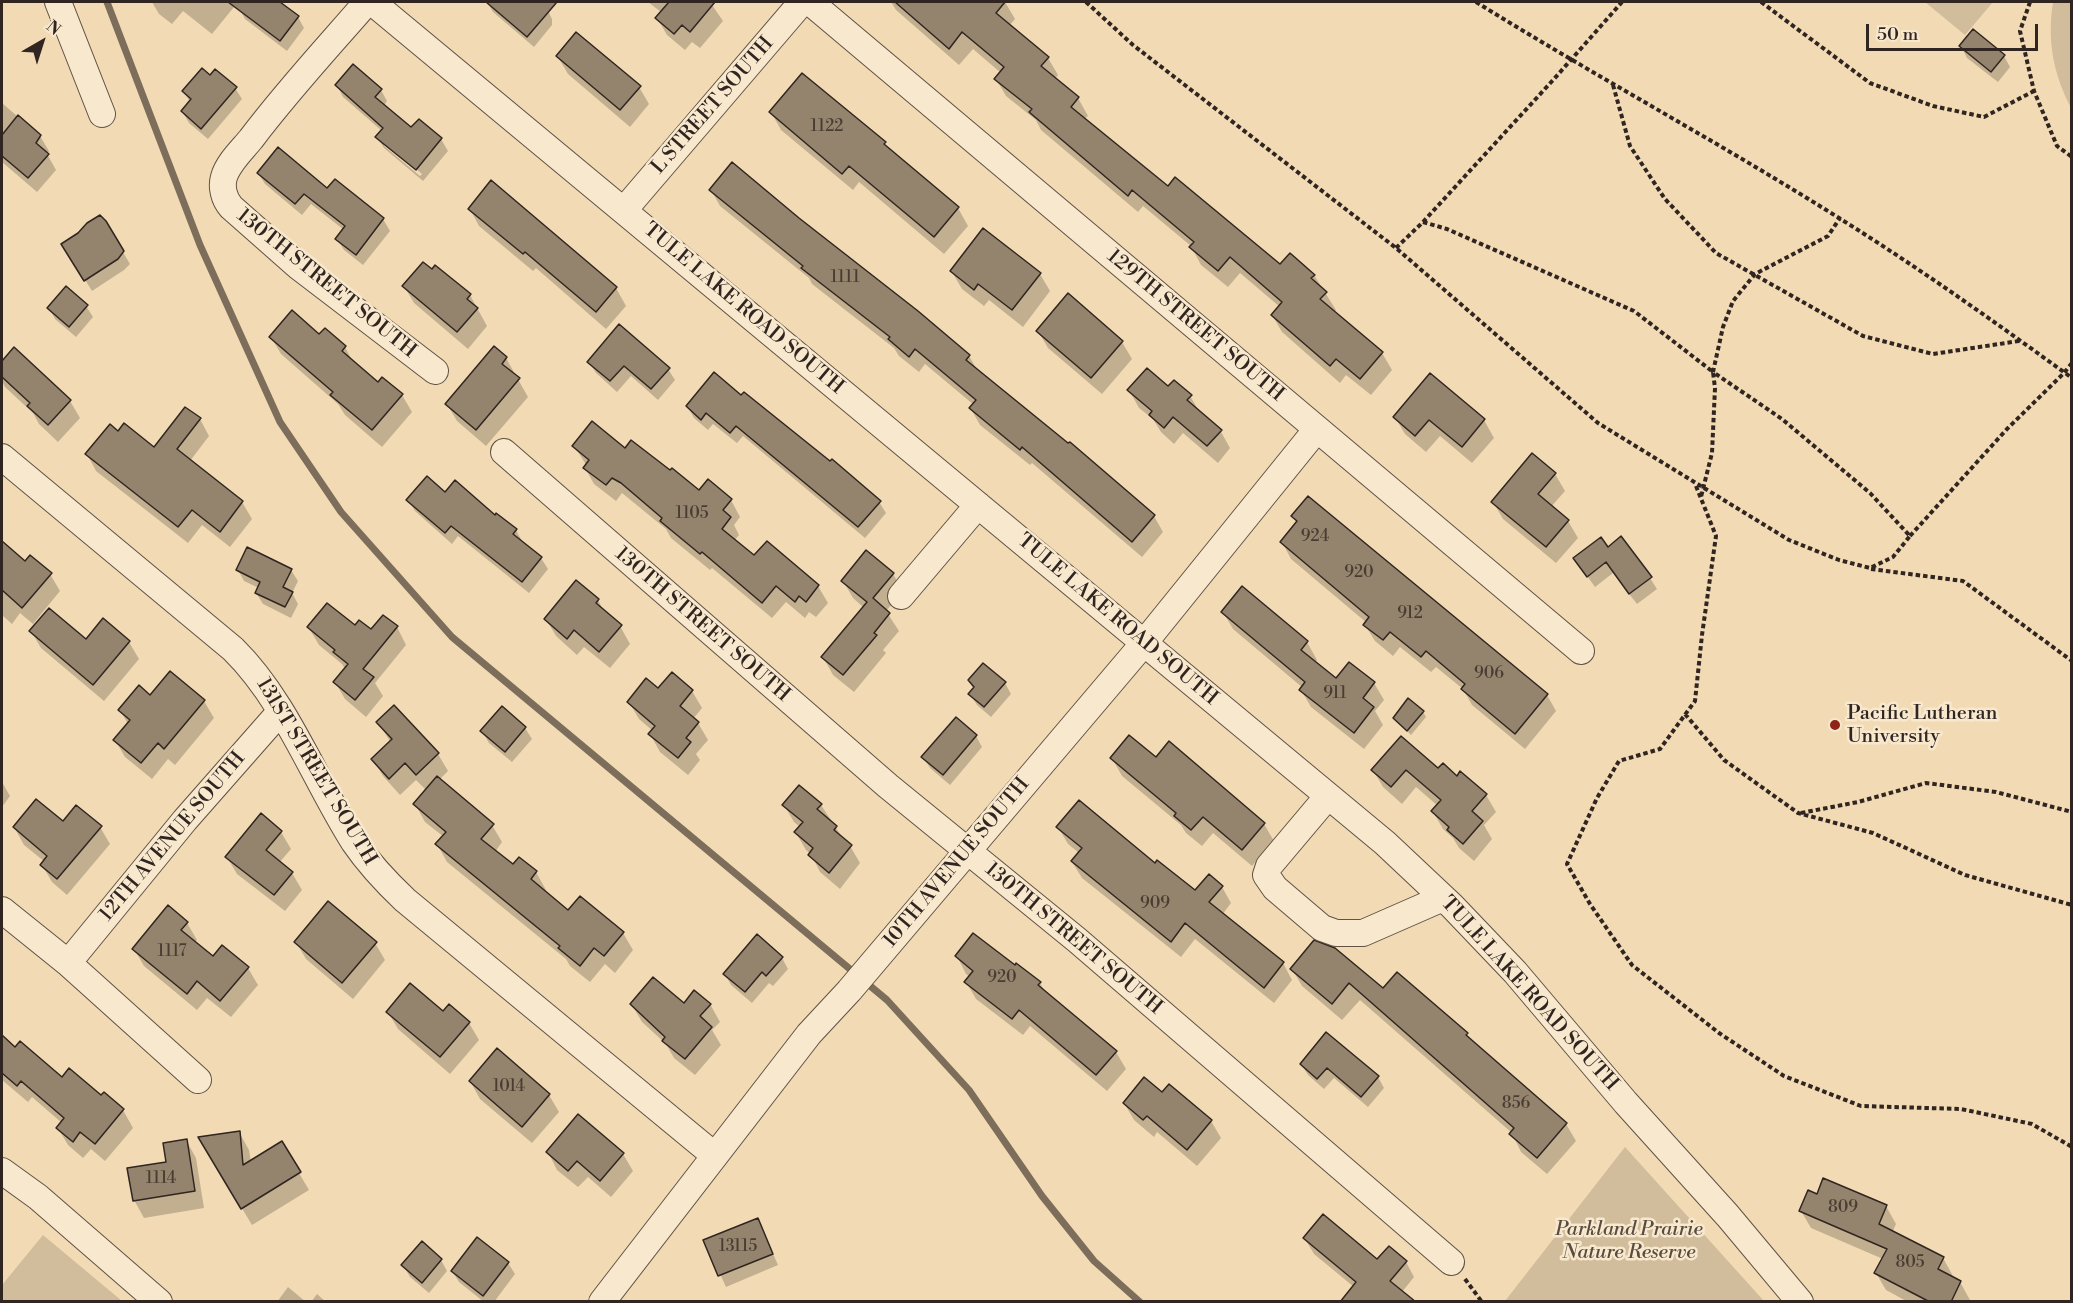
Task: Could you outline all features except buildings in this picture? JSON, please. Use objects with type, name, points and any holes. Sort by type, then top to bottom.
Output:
[{"type":"street","points":[[58,2],[102,114]]},
{"type":"street","name":"130TH STREET SOUTH","points":[[367,2],[266,119],[229,168],[224,178],[223,192],[231,207],[299,267],[435,371]]},
{"type":"street","name":"TULE LAKE ROAD SOUTH","points":[[372,2],[1385,843],[1443,898],[1515,972],[1800,1302]]},
{"type":"street","name":"L STREET SOUTH","points":[[624,210],[802,2]]},
{"type":"street","name":"129TH STREET SOUTH","points":[[810,2],[1581,651]]},
{"type":"street","name":"10TH AVENUE SOUTH","points":[[602,1302],[809,1034],[849,991],[1144,643],[1317,429]]},
{"type":"street","name":"130TH STREET SOUTH","points":[[504,452],[888,786],[1077,940],[1451,1262]]},
{"type":"street","name":"131ST STREET SOUTH","points":[[2,457],[233,649],[252,668],[354,841],[374,869],[405,900],[714,1155]]},
{"type":"street","points":[[901,596],[978,505]]},
{"type":"street","name":"12TH AVENUE SOUTH","points":[[68,963],[185,820],[280,712]]},
{"type":"street","points":[[1328,796],[1269,866],[1266,875],[1275,888],[1322,928],[1336,933],[1363,933],[1443,898]]},
{"type":"street","points":[[2,910],[68,963],[198,1080]]},
{"type":"street","points":[[11,1178],[159,1302]]},
{"type":"path","points":[[1086,2],[1133,45],[1396,248],[1598,423],[1789,540],[1839,560],[1870,568],[1963,581],[2072,661]]},
{"type":"path","points":[[1476,2],[1840,218],[1932,277],[2072,378]]},
{"type":"path","points":[[1396,248],[1423,222],[1622,2]]},
{"type":"path","points":[[1761,2],[1870,83],[1933,106],[1984,117],[2034,92]]},
{"type":"path","points":[[2030,2],[2020,31],[2034,92],[2057,146],[2072,157]]},
{"type":"path","points":[[1613,84],[1630,146],[1665,199],[1716,253],[1863,336],[1933,354],[2020,340]]},
{"type":"path","points":[[1701,498],[1712,453],[1715,388],[1713,372],[1723,327],[1733,301],[1755,274],[1828,236],[1840,218]]},
{"type":"path","points":[[1423,222],[1447,230],[1634,310],[1713,372],[1791,427],[1870,493],[1910,536]]},
{"type":"path","points":[[1870,568],[1893,557],[2007,429],[2072,363]]},
{"type":"path","points":[[1696,485],[1716,536],[1701,635],[1695,701],[1660,749],[1619,761],[1597,798],[1567,864],[1590,904],[1632,965],[1719,1033],[1784,1076],[1861,1106],[1961,1109],[2032,1124],[2072,1147]]},
{"type":"path","points":[[1685,714],[1724,760],[1798,813],[1873,833],[1965,875],[2072,905]]},
{"type":"path","points":[[1798,813],[1858,802],[1926,783],[1996,792],[2072,812]]},
{"type":"green space","points":[[1925,2],[1993,2],[1965,35]]},
{"type":"green space","points":[[2053,2],[2071,2],[2071,108],[2060,82],[2053,56],[2051,16]]},
{"type":"green space","name":"Parkland Prairie Nature Reserve","points":[[1625,1147],[1764,1301],[1505,1301]]},
{"type":"green space","points":[[43,1235],[122,1301],[2,1301],[2,1285]]},
{"type":"waterway","points":[[107,2],[200,245],[280,422],[341,512],[452,637],[887,1000],[969,1090],[1042,1196],[1094,1261],[1140,1302]]},
{"type":"place","name":"Pacific Lutheran University","points":[[1835,725]]}]
